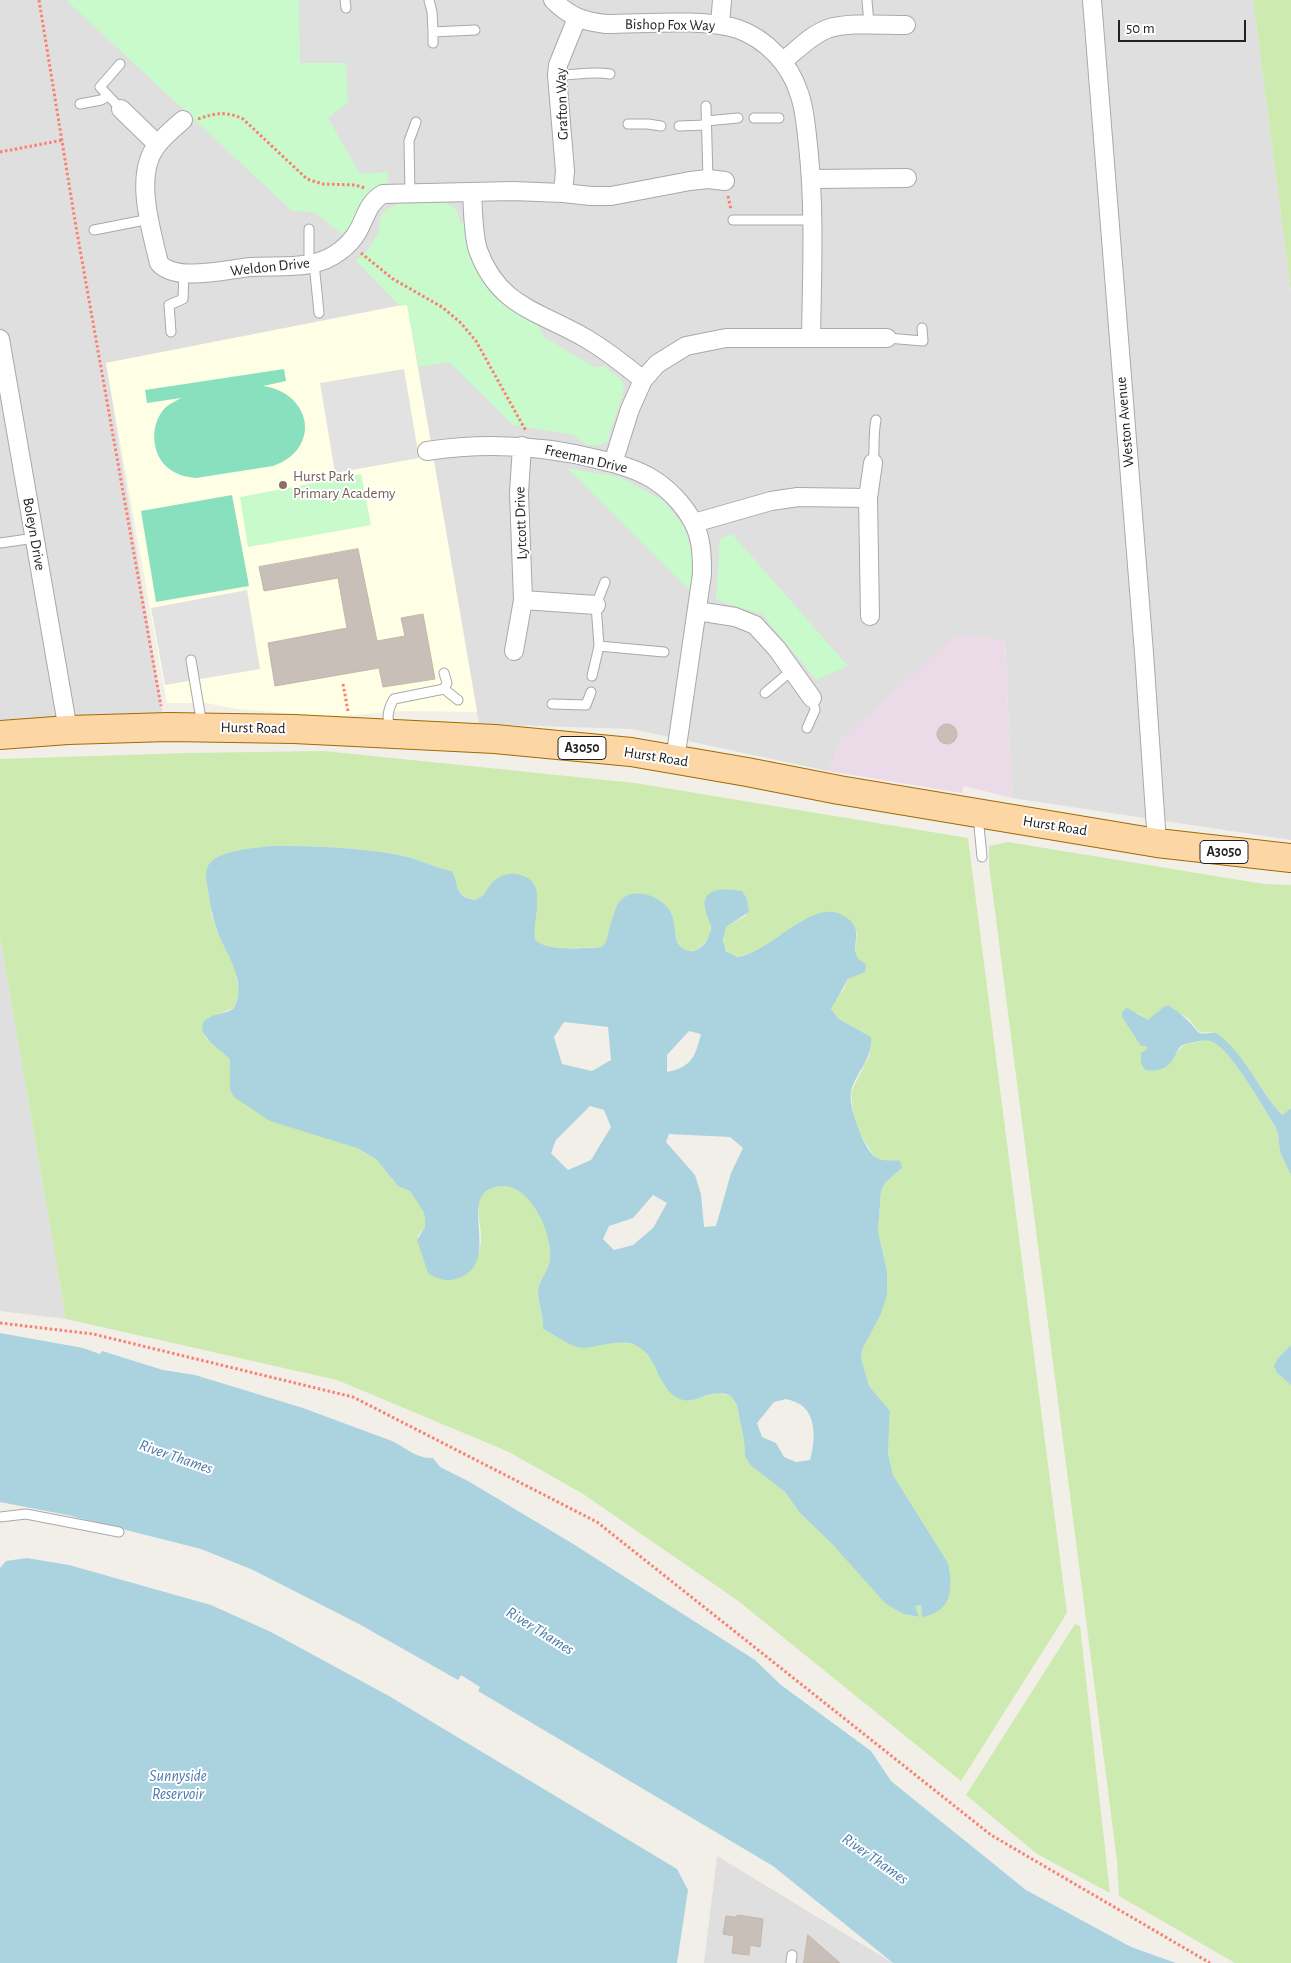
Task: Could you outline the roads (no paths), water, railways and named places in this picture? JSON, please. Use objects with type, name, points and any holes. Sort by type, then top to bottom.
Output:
[{"type":"main road","name":"Hurst Road","points":[[0,735],[68,730],[203,727],[294,728],[494,740],[631,752],[747,772],[829,789],[1156,843]]},
{"type":"main road","name":"A3050","points":[[1156,843],[1291,858]]},
{"type":"street","name":"Bishop Fox Way","points":[[553,0],[564,11],[577,18],[606,24],[700,24],[720,25],[739,30],[754,37],[772,50],[782,62],[799,93],[805,120],[812,179],[811,338]]},
{"type":"street","points":[[720,25],[722,0]]},
{"type":"street","name":"Weston Avenue","points":[[1092,0],[1143,644],[1156,843]]},
{"type":"street","name":"Grafton Way","points":[[563,193],[565,170],[557,75],[558,65],[577,18]]},
{"type":"street","points":[[782,62],[827,29],[838,26],[906,25]]},
{"type":"street","points":[[120,109],[157,144]]},
{"type":"street","name":"Weldon Drive","points":[[183,120],[157,144],[145,172],[144,186],[159,263],[163,268],[172,272],[224,272],[250,267],[312,264],[329,258],[349,243],[375,198],[383,194],[410,193]]},
{"type":"street","points":[[812,179],[907,178]]},
{"type":"street","points":[[410,193],[563,193],[611,196],[716,180]]},
{"type":"street","points":[[472,192],[477,247],[487,271],[501,290],[522,306],[586,339],[620,361],[643,380]]},
{"type":"street","points":[[613,463],[630,408],[643,380],[657,364],[686,346],[726,338],[886,338]]},
{"type":"street","name":"Boleyn Drive","points":[[0,339],[68,730]]},
{"type":"street","name":"Freeman Drive","points":[[427,451],[487,444],[527,447],[582,455],[613,463],[651,478],[682,506],[694,523],[702,555],[702,574],[675,760]]},
{"type":"street","name":"Lytcott Drive","points":[[514,651],[524,600],[519,493],[527,447]]},
{"type":"street","points":[[870,616],[868,498],[874,463]]},
{"type":"street","points":[[694,523],[771,501],[798,497],[868,498]]},
{"type":"street","points":[[524,600],[596,605]]},
{"type":"street","points":[[697,611],[735,617],[755,625],[777,649],[812,698]]},
{"type":"lane","points":[[429,0],[432,12],[433,43]]},
{"type":"lane","points":[[867,0],[869,26]]},
{"type":"lane","points":[[433,32],[475,30]]},
{"type":"lane","points":[[120,64],[100,87],[120,109]]},
{"type":"lane","points":[[557,75],[578,75],[591,71],[610,74]]},
{"type":"lane","points":[[80,104],[101,100],[108,96]]},
{"type":"lane","points":[[706,106],[706,123],[716,180]]},
{"type":"lane","points":[[679,126],[738,118]]},
{"type":"lane","points":[[754,118],[779,118]]},
{"type":"lane","points":[[410,193],[409,141],[416,122]]},
{"type":"lane","points":[[628,124],[660,126]]},
{"type":"lane","points":[[94,230],[150,219]]},
{"type":"lane","points":[[733,220],[812,220]]},
{"type":"lane","points":[[309,229],[319,313]]},
{"type":"lane","points":[[171,332],[169,305],[183,299],[184,273]]},
{"type":"lane","points":[[886,338],[923,341],[922,328]]},
{"type":"lane","points":[[874,463],[874,429],[876,420]]},
{"type":"lane","points":[[0,543],[35,538]]},
{"type":"lane","points":[[592,676],[599,646],[596,605],[605,582]]},
{"type":"lane","points":[[599,646],[664,652]]},
{"type":"lane","points":[[191,660],[203,727]]},
{"type":"lane","points":[[765,693],[791,671]]},
{"type":"lane","points":[[444,673],[447,683],[444,689]]},
{"type":"lane","points":[[391,734],[388,720],[389,707],[394,699],[444,689],[458,700]]},
{"type":"lane","points":[[552,704],[586,706],[591,692]]},
{"type":"lane","points":[[807,728],[815,710],[812,698]]},
{"type":"lane","points":[[978,813],[982,857]]},
{"type":"lane","points":[[0,1517],[26,1514],[119,1532]]},
{"type":"water","points":[[272,846],[338,848],[404,856],[452,871],[459,891],[465,897],[472,899],[483,896],[491,884],[503,875],[521,875],[532,881],[537,891],[535,940],[541,944],[558,948],[602,947],[606,942],[619,902],[631,894],[647,895],[667,907],[673,917],[678,943],[683,949],[694,951],[706,942],[711,927],[705,909],[707,896],[711,892],[723,889],[742,891],[747,899],[749,912],[726,927],[723,941],[726,951],[737,957],[750,954],[804,920],[817,914],[830,912],[842,915],[851,921],[855,927],[856,953],[859,959],[866,964],[865,972],[848,979],[831,1009],[839,1019],[871,1037],[867,1059],[851,1091],[854,1116],[865,1144],[874,1156],[884,1160],[900,1161],[902,1168],[885,1183],[881,1191],[878,1231],[887,1271],[887,1294],[881,1314],[862,1350],[861,1358],[869,1386],[890,1411],[888,1453],[893,1475],[948,1563],[950,1590],[945,1604],[940,1610],[922,1617],[921,1605],[915,1606],[919,1617],[904,1614],[886,1604],[833,1545],[800,1513],[785,1492],[750,1465],[745,1456],[737,1405],[731,1396],[717,1393],[694,1400],[683,1400],[668,1390],[645,1351],[637,1346],[622,1342],[583,1348],[577,1347],[543,1329],[538,1287],[548,1268],[550,1250],[545,1228],[540,1217],[527,1198],[519,1191],[501,1186],[490,1188],[485,1192],[480,1201],[478,1212],[480,1238],[476,1263],[469,1272],[456,1279],[445,1280],[438,1278],[428,1273],[417,1240],[425,1227],[423,1211],[410,1191],[398,1186],[376,1159],[357,1148],[270,1121],[234,1097],[230,1089],[230,1059],[209,1040],[202,1028],[203,1023],[208,1018],[234,1008],[239,988],[234,968],[214,920],[206,872],[210,863],[222,855],[239,850]],"holes":[[[564,1022],[608,1027],[611,1060],[592,1071],[562,1064],[554,1037]],[[689,1031],[701,1034],[697,1049],[691,1060],[682,1067],[667,1072],[667,1055]],[[590,1106],[604,1110],[611,1127],[591,1160],[568,1170],[551,1153],[556,1140]],[[669,1134],[730,1137],[743,1148],[731,1173],[716,1226],[704,1227],[701,1194],[695,1175],[666,1142]],[[653,1195],[667,1203],[653,1228],[633,1245],[614,1250],[603,1239],[609,1226],[633,1218]],[[786,1399],[801,1405],[810,1416],[812,1423],[814,1438],[810,1460],[796,1462],[784,1457],[776,1443],[762,1437],[757,1423],[774,1402]]]},
{"type":"water","points":[[1168,1005],[1199,1032],[1219,1035],[1229,1043],[1282,1115],[1291,1108],[1291,1175],[1280,1152],[1278,1133],[1275,1126],[1237,1067],[1220,1047],[1208,1041],[1186,1044],[1180,1047],[1171,1062],[1165,1067],[1154,1071],[1145,1070],[1141,1063],[1141,1053],[1147,1049],[1147,1046],[1141,1046],[1122,1017],[1122,1012],[1126,1008],[1148,1020]]},
{"type":"water","name":"River Thames","points":[[0,1333],[83,1348],[100,1354],[102,1351],[163,1370],[195,1375],[303,1408],[392,1441],[422,1457],[433,1458],[440,1467],[468,1481],[570,1542],[755,1660],[781,1685],[871,1751],[891,1781],[1026,1890],[1131,1947],[1176,1963],[893,1963],[773,1866],[478,1691],[480,1687],[461,1675],[458,1680],[359,1624],[253,1570],[201,1549],[67,1515],[0,1502]]},
{"type":"water","points":[[1291,1345],[1291,1385],[1277,1373],[1274,1366],[1278,1358]]},
{"type":"water","name":"Sunnyside Reservoir","points":[[27,1558],[69,1565],[211,1605],[271,1632],[389,1696],[677,1869],[688,1890],[677,1963],[0,1963],[0,1568],[6,1561]]},
{"type":"place","name":"Hurst Park Primary Academy","points":[[283,485]]}]
